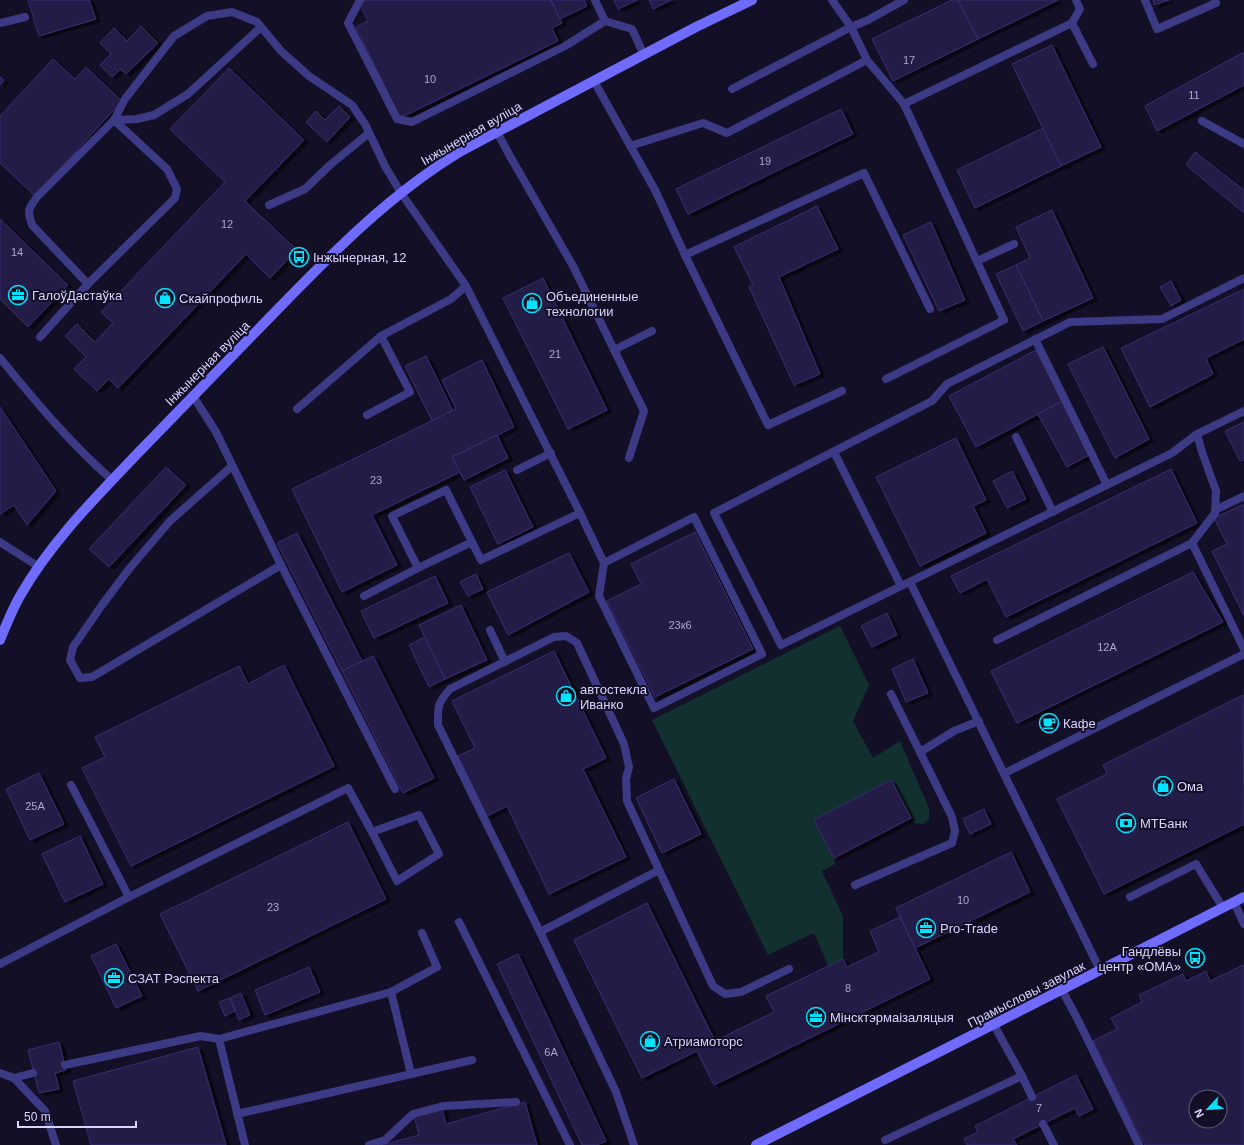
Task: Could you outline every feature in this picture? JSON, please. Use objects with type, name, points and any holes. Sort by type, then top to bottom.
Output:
[{"type":"street","name":"Інжынерная вуліца","points":[[0,640],[12,612],[39,567],[59,541],[112,480],[193,396],[373,216],[437,165],[594,80],[752,0]]},
{"type":"street","name":"Прамысловы завулак","points":[[756,1145],[1244,897]]},
{"type":"lane","points":[[360,0],[348,23],[397,119],[412,122],[565,46],[605,21],[632,28],[644,55]]},
{"type":"lane","points":[[595,0],[605,21]]},
{"type":"lane","points":[[832,0],[851,27],[867,60],[904,104],[1004,320],[886,379]]},
{"type":"lane","points":[[732,89],[851,27],[868,20],[904,0]]},
{"type":"lane","points":[[904,104],[1072,23],[1080,9],[1076,0]]},
{"type":"lane","points":[[1145,0],[1156,29],[1216,3],[1215,0]]},
{"type":"lane","points":[[88,284],[32,225],[29,216],[29,208],[37,197],[114,120],[125,99],[174,36],[207,16],[232,12],[257,22],[281,51],[309,76],[352,105],[369,133],[385,166],[401,193],[466,286],[551,453],[604,562],[599,596],[654,708],[762,654],[694,517],[604,562]]},
{"type":"lane","points":[[0,23],[25,17]]},
{"type":"lane","points":[[1072,23],[1093,64]]},
{"type":"lane","points":[[114,120],[137,119],[154,115],[188,94],[261,27]]},
{"type":"lane","points":[[630,146],[703,123],[727,133],[867,60]]},
{"type":"lane","points":[[594,80],[655,190],[768,425],[842,391]]},
{"type":"lane","points":[[40,337],[88,284],[175,198],[177,188],[167,169],[114,120]]},
{"type":"lane","points":[[1202,121],[1244,144]]},
{"type":"lane","points":[[497,132],[573,266],[644,411],[628,458]]},
{"type":"lane","points":[[269,205],[305,189],[330,165],[369,133]]},
{"type":"lane","points":[[686,255],[864,173],[930,309]]},
{"type":"lane","points":[[977,261],[1014,244]]},
{"type":"lane","points":[[1244,278],[1162,319],[1070,322],[947,384],[932,401],[714,513],[781,645],[1172,453],[1197,434],[1244,411]]},
{"type":"lane","points":[[297,409],[381,336],[451,299],[466,286]]},
{"type":"lane","points":[[614,350],[652,331]]},
{"type":"lane","points":[[367,415],[410,392],[381,336]]},
{"type":"lane","points":[[1036,339],[1107,485]]},
{"type":"lane","points":[[0,358],[37,404],[93,463],[112,480]]},
{"type":"lane","points":[[193,396],[216,432],[281,565],[395,789]]},
{"type":"lane","points":[[997,640],[1192,543],[1215,513],[1216,491],[1197,434]]},
{"type":"lane","points":[[1016,437],[1053,512]]},
{"type":"lane","points":[[834,452],[901,586]]},
{"type":"lane","points":[[517,470],[551,453]]},
{"type":"lane","points":[[232,466],[170,521],[129,569],[73,647],[70,660],[80,678],[92,677],[281,565]]},
{"type":"lane","points":[[418,568],[392,516],[446,490],[481,560],[580,512]]},
{"type":"lane","points":[[1215,510],[1244,496]]},
{"type":"lane","points":[[0,542],[39,567]]},
{"type":"lane","points":[[364,596],[472,542]]},
{"type":"lane","points":[[1192,543],[1244,650]]},
{"type":"lane","points":[[910,582],[1005,773],[1100,970]]},
{"type":"lane","points":[[490,630],[506,662]]},
{"type":"lane","points":[[634,1145],[616,1092],[540,932],[438,724],[438,707],[450,689],[554,637],[566,636],[577,643],[624,744],[629,766],[626,779],[627,801],[713,986],[725,994],[741,992],[789,969]]},
{"type":"lane","points":[[1005,773],[1244,654]]},
{"type":"lane","points":[[855,885],[952,843],[955,831],[952,817],[891,694]]},
{"type":"lane","points":[[920,752],[954,732],[979,721]]},
{"type":"lane","points":[[71,785],[129,897]]},
{"type":"lane","points":[[0,964],[129,897],[348,788],[397,880],[439,854],[418,815],[372,832]]},
{"type":"lane","points":[[1130,897],[1196,864],[1223,908]]},
{"type":"lane","points":[[540,932],[659,870]]},
{"type":"lane","points":[[1234,902],[1244,924]]},
{"type":"lane","points":[[459,922],[570,1145]]},
{"type":"lane","points":[[65,1065],[200,1036],[219,1039],[391,992],[437,967],[422,933]]},
{"type":"lane","points":[[1062,990],[1139,1145]]},
{"type":"lane","points":[[391,992],[411,1074]]},
{"type":"lane","points":[[994,1025],[1032,1097]]},
{"type":"lane","points":[[219,1039],[245,1145]]},
{"type":"lane","points":[[237,1114],[472,1060]]},
{"type":"lane","points":[[0,1073],[14,1078],[46,1111],[56,1145]]},
{"type":"lane","points":[[14,1078],[34,1073]]},
{"type":"lane","points":[[885,1140],[1022,1076]]},
{"type":"lane","points":[[369,1145],[385,1140],[413,1114],[443,1106],[516,1102]]},
{"type":"lane","points":[[1043,1124],[1054,1145]]},
{"type":"green space","points":[[840,626],[869,685],[853,721],[873,758],[900,741],[929,808],[929,819],[923,824],[914,823],[891,780],[814,820],[834,858],[835,864],[822,871],[843,916],[843,959],[828,966],[814,933],[768,955],[652,720]]},
{"type":"building","points":[[28,0],[89,0],[96,19],[39,36]]},
{"type":"building","points":[[366,0],[551,0],[562,23],[552,28],[558,41],[400,118],[356,27],[368,21],[359,3]]},
{"type":"building","points":[[551,0],[584,0],[587,6],[560,19]]},
{"type":"building","points":[[614,0],[637,0],[618,9]]},
{"type":"building","points":[[649,0],[671,0],[653,9]]},
{"type":"building","points":[[952,0],[958,0],[978,39],[893,81],[872,39]]},
{"type":"building","points":[[958,0],[1058,0],[978,39]]},
{"type":"building","points":[[1153,0],[1169,0],[1154,5]]},
{"type":"building","points":[[141,26],[158,43],[126,74],[120,69],[112,77],[100,65],[111,54],[100,43],[114,28],[127,41]]},
{"type":"building","points":[[1052,45],[1101,147],[1061,166],[1012,64]]},
{"type":"building","points":[[1244,52],[1244,85],[1157,131],[1145,106]]},
{"type":"building","points":[[53,59],[75,79],[86,67],[122,101],[35,196],[0,163],[0,116]]},
{"type":"building","points":[[229,68],[304,140],[245,201],[297,250],[270,278],[246,254],[118,388],[109,379],[97,391],[74,369],[86,357],[65,336],[77,324],[95,342],[113,323],[101,312],[225,182],[170,129]]},
{"type":"building","points":[[0,77],[4,80],[0,85]]},
{"type":"building","points":[[339,106],[350,117],[327,142],[306,122],[316,111],[325,120]]},
{"type":"building","points":[[841,109],[853,134],[688,214],[676,189]]},
{"type":"building","points":[[1043,128],[1061,166],[975,208],[957,170]]},
{"type":"building","points":[[1195,152],[1244,190],[1244,213],[1186,165]]},
{"type":"building","points":[[817,206],[838,249],[779,277],[820,374],[794,385],[749,287],[753,285],[734,247]]},
{"type":"building","points":[[1052,210],[1093,298],[1043,321],[1016,265],[1030,258],[1016,227]]},
{"type":"building","points":[[0,219],[68,285],[28,327],[0,299]]},
{"type":"building","points":[[931,222],[965,300],[939,311],[903,235]]},
{"type":"building","points":[[1016,265],[1043,321],[1023,331],[996,274]]},
{"type":"building","points":[[543,278],[607,410],[568,429],[503,298]]},
{"type":"building","points":[[1171,281],[1181,300],[1171,306],[1160,287]]},
{"type":"building","points":[[1244,289],[1244,339],[1206,358],[1213,374],[1150,407],[1121,348]]},
{"type":"building","points":[[1103,347],[1149,439],[1115,458],[1068,364]]},
{"type":"building","points":[[1036,350],[1063,401],[976,447],[949,396]]},
{"type":"building","points":[[426,356],[453,411],[432,421],[405,366]]},
{"type":"building","points":[[482,360],[514,427],[452,457],[460,472],[372,515],[397,565],[342,592],[292,489],[456,409],[442,380]]},
{"type":"building","points":[[1063,401],[1091,454],[1067,467],[1038,414]]},
{"type":"building","points":[[0,407],[56,491],[27,525],[14,505],[0,514]]},
{"type":"building","points":[[1244,422],[1244,459],[1240,461],[1225,431]]},
{"type":"building","points":[[497,435],[508,458],[464,480],[452,457]]},
{"type":"building","points":[[956,438],[986,500],[973,506],[986,533],[920,566],[876,477]]},
{"type":"building","points":[[166,467],[186,485],[109,567],[89,549]]},
{"type":"building","points":[[1171,469],[1197,523],[1006,617],[987,579],[960,593],[951,576]]},
{"type":"building","points":[[505,470],[533,527],[498,544],[470,487]]},
{"type":"building","points":[[1012,471],[1026,499],[1007,508],[993,481]]},
{"type":"building","points":[[1244,504],[1244,616],[1212,551],[1227,544],[1214,518]]},
{"type":"building","points":[[695,532],[753,649],[655,697],[607,601],[641,584],[631,564]]},
{"type":"building","points":[[297,533],[362,661],[342,671],[277,543]]},
{"type":"building","points":[[569,553],[589,592],[508,635],[487,592]]},
{"type":"building","points":[[1193,572],[1223,622],[1017,723],[991,671]]},
{"type":"building","points":[[476,574],[483,589],[468,596],[460,582]]},
{"type":"building","points":[[435,576],[448,603],[374,638],[361,611]]},
{"type":"building","points":[[461,605],[487,660],[445,679],[419,625]]},
{"type":"building","points":[[887,613],[897,635],[872,647],[861,626]]},
{"type":"building","points":[[425,637],[445,679],[429,687],[409,645]]},
{"type":"building","points":[[554,651],[606,758],[583,769],[626,857],[549,894],[507,806],[487,816],[458,756],[475,748],[452,701]]},
{"type":"building","points":[[373,656],[434,778],[403,793],[342,671]]},
{"type":"building","points":[[913,659],[928,693],[906,702],[892,669]]},
{"type":"building","points":[[284,665],[334,766],[131,866],[82,768],[105,757],[95,737],[239,666],[248,684]]},
{"type":"building","name":"Ома","points":[[1243,695],[1244,824],[1104,894],[1057,799],[1107,774],[1103,765]]},
{"type":"building","points":[[39,773],[64,824],[30,840],[6,789]]},
{"type":"building","points":[[674,779],[701,834],[662,853],[636,798]]},
{"type":"building","points":[[891,780],[911,818],[834,858],[814,820]]},
{"type":"building","points":[[984,809],[991,824],[970,834],[963,819]]},
{"type":"building","points":[[348,822],[386,899],[198,991],[160,914]]},
{"type":"building","points":[[80,836],[103,884],[65,902],[42,854]]},
{"type":"building","points":[[1011,852],[1030,892],[915,948],[896,908]]},
{"type":"building","points":[[647,903],[715,1041],[774,1012],[766,996],[843,959],[847,967],[879,952],[870,931],[900,917],[930,979],[714,1085],[697,1051],[642,1078],[574,940]]},
{"type":"building","points":[[116,944],[142,996],[116,1008],[91,956]]},
{"type":"building","points":[[518,954],[606,1141],[597,1145],[582,1145],[497,964]]},
{"type":"building","points":[[1243,965],[1244,968],[1244,1145],[1145,1145],[1093,1041],[1117,1029],[1111,1018],[1142,1002],[1139,995],[1183,974],[1186,981],[1206,971],[1210,981]]},
{"type":"building","points":[[309,967],[320,992],[265,1015],[255,990]]},
{"type":"building","points":[[241,993],[250,1015],[239,1020],[230,998]]},
{"type":"building","points":[[230,998],[235,1011],[225,1016],[219,1002]]},
{"type":"building","points":[[59,1042],[66,1070],[55,1073],[59,1089],[39,1093],[28,1050]]},
{"type":"building","points":[[198,1047],[226,1145],[91,1145],[73,1081]]},
{"type":"building","points":[[1076,1075],[1093,1109],[1079,1116],[1075,1108],[1013,1139],[1017,1145],[967,1145],[964,1139],[978,1132],[975,1126]]},
{"type":"building","points":[[525,1102],[537,1145],[382,1145],[419,1135],[414,1116],[442,1109],[446,1124]]},
{"type":"place","name":"Інжынерная, 12","points":[[299,257]]},
{"type":"place","name":"ГалоўДастаўка","points":[[18,295]]},
{"type":"place","name":"Скайпрофиль","points":[[165,298]]},
{"type":"place","name":"Объединенные технологии","points":[[532,303]]},
{"type":"place","name":"автостекла Иванко","points":[[566,696]]},
{"type":"place","name":"Кафе","points":[[1049,723]]},
{"type":"place","name":"Ома","points":[[1163,786]]},
{"type":"place","name":"МТБанк","points":[[1126,823]]},
{"type":"place","name":"Pro-Trade","points":[[926,928]]},
{"type":"place","name":"Гандлёвы центр «ОМА»","points":[[1195,958]]},
{"type":"place","name":"СЗАТ Рэспекта","points":[[114,978]]},
{"type":"place","name":"Мінсктэрмаізаляцыя","points":[[816,1017]]},
{"type":"place","name":"Атриамоторс","points":[[650,1041]]}]
